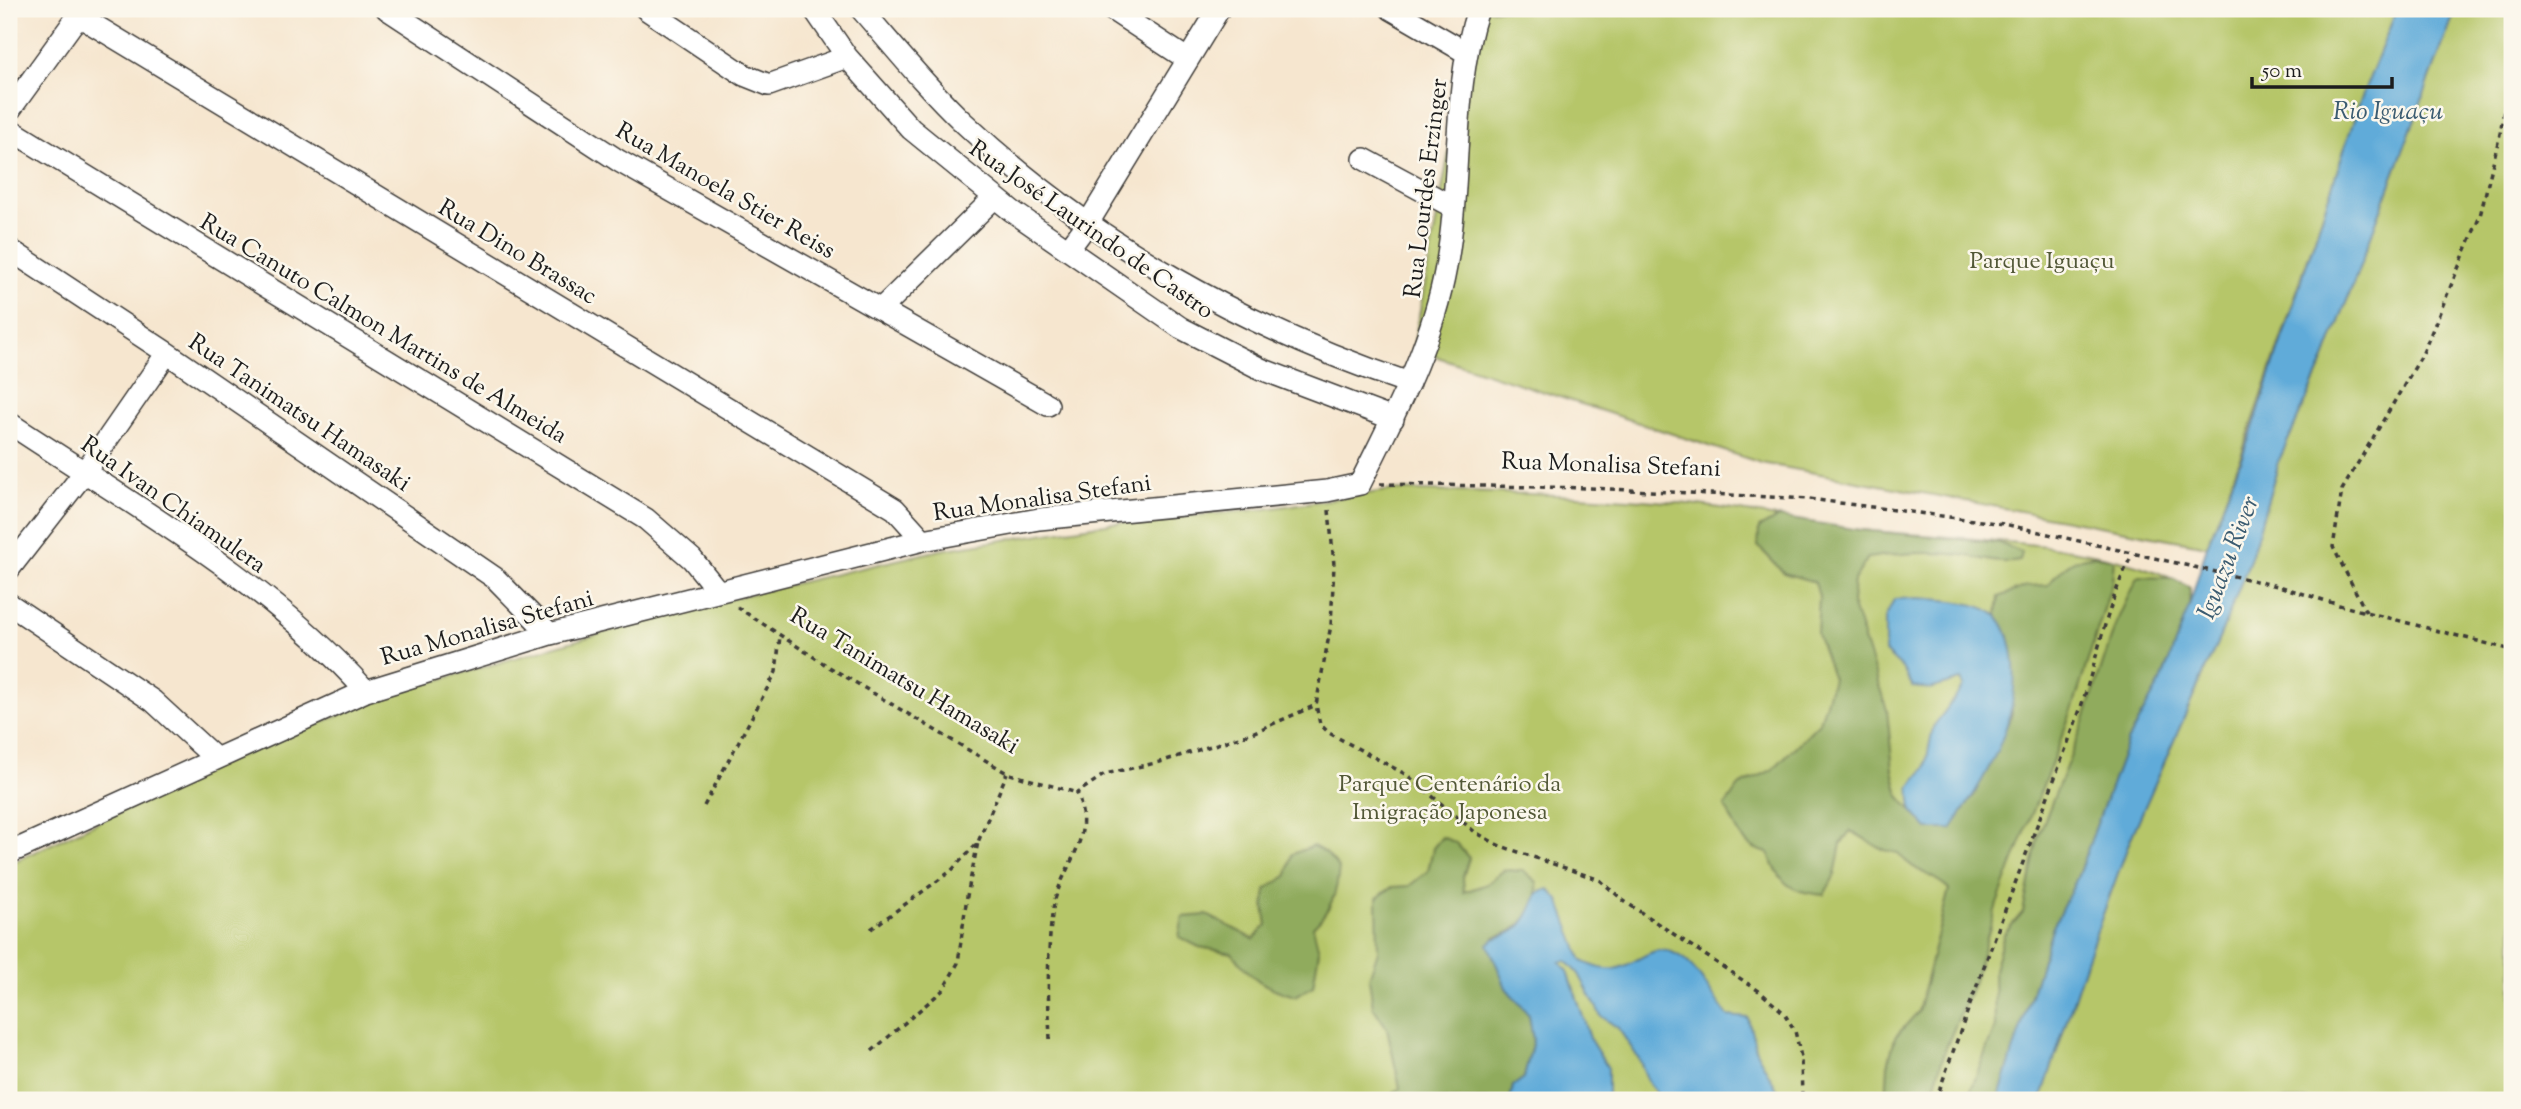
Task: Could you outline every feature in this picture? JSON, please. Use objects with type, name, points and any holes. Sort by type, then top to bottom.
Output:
[{"type":"street","name":"Rua Manoela Stier Reiss","points":[[387,9],[619,161],[882,308],[1048,405]]},
{"type":"street","points":[[646,9],[744,75],[769,85],[847,57]]},
{"type":"street","name":"Rua José Laurindo de Castro","points":[[814,9],[847,57],[911,129],[995,197],[1068,250],[1181,328],[1261,369],[1393,419]]},
{"type":"street","name":"Rua José Laurindo de Castro","points":[[861,9],[964,123],[1088,223],[1223,307],[1304,344],[1409,383]]},
{"type":"street","points":[[1111,9],[1187,59]]},
{"type":"street","points":[[1068,250],[1088,223],[1219,9]]},
{"type":"street","points":[[1391,9],[1467,53]]},
{"type":"street","name":"Rua Lourdes Erzinger","points":[[1360,484],[1393,419],[1434,324],[1447,265],[1467,53],[1478,9]]},
{"type":"street","points":[[9,111],[81,13]]},
{"type":"street","name":"Rua Dino Brassac","points":[[81,13],[895,509],[923,540]]},
{"type":"street","name":"Rua Canuto Calmon Martins de Almeida","points":[[9,129],[646,519],[692,559],[717,590]]},
{"type":"street","points":[[1364,159],[1453,207]]},
{"type":"street","points":[[882,308],[995,197]]},
{"type":"street","name":"Rua Tanimatsu Hamasaki","points":[[9,249],[167,353],[495,578],[550,634]]},
{"type":"street","points":[[9,569],[84,473],[167,353]]},
{"type":"street","name":"Rua Ivan Chiamulera","points":[[9,423],[222,562],[344,666],[366,691]]},
{"type":"street","name":"Rua Monalisa Stefani","points":[[9,853],[366,691],[550,634],[923,540],[1039,519],[1327,491],[1360,484]]},
{"type":"street","points":[[9,604],[153,701],[215,758]]},
{"type":"path","points":[[2366,612],[2333,547],[2342,490],[2422,355],[2480,216],[2500,134],[2512,61]]},
{"type":"path","name":"Rua Monalisa Stefani","points":[[1360,484],[1591,488],[1809,499],[2004,524],[2282,587],[2512,650]]},
{"type":"path","points":[[1327,491],[1334,565],[1331,625],[1316,705],[1320,724],[1329,733],[1406,775],[1475,832],[1498,845],[1600,880],[1624,901],[1759,991],[1784,1013],[1795,1031],[1801,1057],[1802,1100]]},
{"type":"path","points":[[1936,1100],[2017,873],[2077,719],[2118,580],[2132,555]]},
{"type":"path","name":"Rua Tanimatsu Hamasaki","points":[[717,590],[780,636],[1007,773],[1077,793]]},
{"type":"path","points":[[704,806],[776,672],[780,636]]},
{"type":"path","points":[[1050,1039],[1047,981],[1052,911],[1067,867],[1083,837],[1084,812],[1077,793],[1104,774],[1160,762],[1252,733],[1316,705]]},
{"type":"path","points":[[872,1051],[943,989],[958,963],[978,842],[1007,773]]},
{"type":"path","points":[[871,929],[950,871],[978,842]]},
{"type":"path","points":[[9,1093],[12,1100]]},
{"type":"green space","name":"Parque Iguaçu","points":[[1482,9],[2397,9],[2347,142],[2256,412],[2207,546],[1761,463],[1413,349],[1465,64]]},
{"type":"green space","points":[[2456,9],[2512,9],[2512,1100],[2041,1100],[2086,961],[2130,840],[2221,634],[2251,557],[2280,458],[2325,359]]},
{"type":"green space","name":"Parque Centenário da Imigração Japonesa","points":[[1392,490],[1541,494],[1652,501],[1863,530],[2032,544],[2118,560],[2157,572],[2190,588],[2189,607],[2162,679],[2128,740],[2052,929],[1998,1100],[9,1100],[9,864],[231,759],[393,693],[745,595],[940,550],[1112,523],[1266,509]]},
{"type":"green space","points":[[1779,517],[1860,530],[2000,543],[2022,552],[2020,561],[2012,562],[1938,553],[1868,558],[1854,580],[1852,603],[1887,710],[1893,770],[1899,796],[1928,829],[1973,797],[2012,714],[2009,636],[1997,615],[1999,597],[2027,586],[2048,585],[2069,564],[2085,557],[2114,559],[2112,583],[2074,705],[1997,904],[1973,984],[1946,1047],[1930,1100],[1886,1100],[1888,1065],[1895,1037],[1918,1012],[1949,889],[1910,865],[1898,853],[1879,847],[1850,831],[1841,844],[1835,875],[1824,895],[1802,891],[1783,879],[1768,853],[1745,842],[1725,806],[1739,786],[1772,770],[1820,722],[1833,679],[1817,634],[1819,597],[1815,582],[1784,573],[1758,546],[1759,528]]},
{"type":"green space","points":[[2137,577],[2173,578],[2190,588],[2189,607],[2162,679],[2128,740],[2077,878],[2052,929],[1998,1100],[1967,1100],[1995,1027],[1994,970],[2004,934],[2023,912],[2038,837],[2084,722],[2116,623]]},
{"type":"green space","points":[[1442,837],[1456,843],[1469,858],[1463,877],[1464,892],[1487,884],[1504,870],[1524,871],[1537,882],[1535,901],[1526,918],[1513,930],[1495,937],[1506,988],[1529,1014],[1533,1040],[1524,1078],[1513,1086],[1510,1100],[1386,1100],[1400,1088],[1387,1028],[1373,1007],[1369,978],[1378,951],[1377,898],[1392,887],[1409,886],[1428,871],[1433,848]]},
{"type":"green space","points":[[1313,846],[1326,853],[1339,868],[1332,901],[1313,927],[1319,951],[1313,986],[1295,996],[1284,993],[1259,981],[1232,953],[1199,947],[1179,937],[1183,917],[1207,915],[1254,939],[1267,925],[1264,906],[1266,889],[1287,876],[1292,854]]},
{"type":"water","name":"Rio Iguaçu","points":[[2397,9],[2456,9],[2325,359],[2280,458],[2251,557],[2221,634],[2130,840],[2086,961],[2041,1100],[1998,1100],[2052,929],[2077,878],[2128,740],[2162,679],[2189,607],[2207,546],[2252,431],[2359,104]]},
{"type":"water","points":[[1919,598],[1960,602],[1990,611],[2003,624],[2012,650],[2015,674],[2008,721],[1990,767],[1951,829],[1928,829],[1912,811],[1910,787],[1925,768],[1933,727],[1964,686],[1961,680],[1930,689],[1913,687],[1902,668],[1885,652],[1885,618],[1894,599]]},
{"type":"water","points":[[1549,889],[1559,900],[1582,961],[1600,968],[1614,969],[1651,953],[1666,950],[1684,959],[1728,1016],[1748,1018],[1757,1053],[1778,1091],[1778,1100],[1662,1100],[1649,1084],[1639,1059],[1618,1028],[1601,1016],[1579,974],[1567,961],[1560,962],[1568,971],[1591,1041],[1608,1068],[1608,1100],[1510,1100],[1513,1086],[1524,1078],[1533,1040],[1529,1015],[1506,988],[1488,944],[1519,927],[1527,917],[1538,893]]},
{"type":"railway","points":[[9,21],[16,9]]},
{"type":"water label","name":"Iguazu River","points":[[2227,557]]}]
